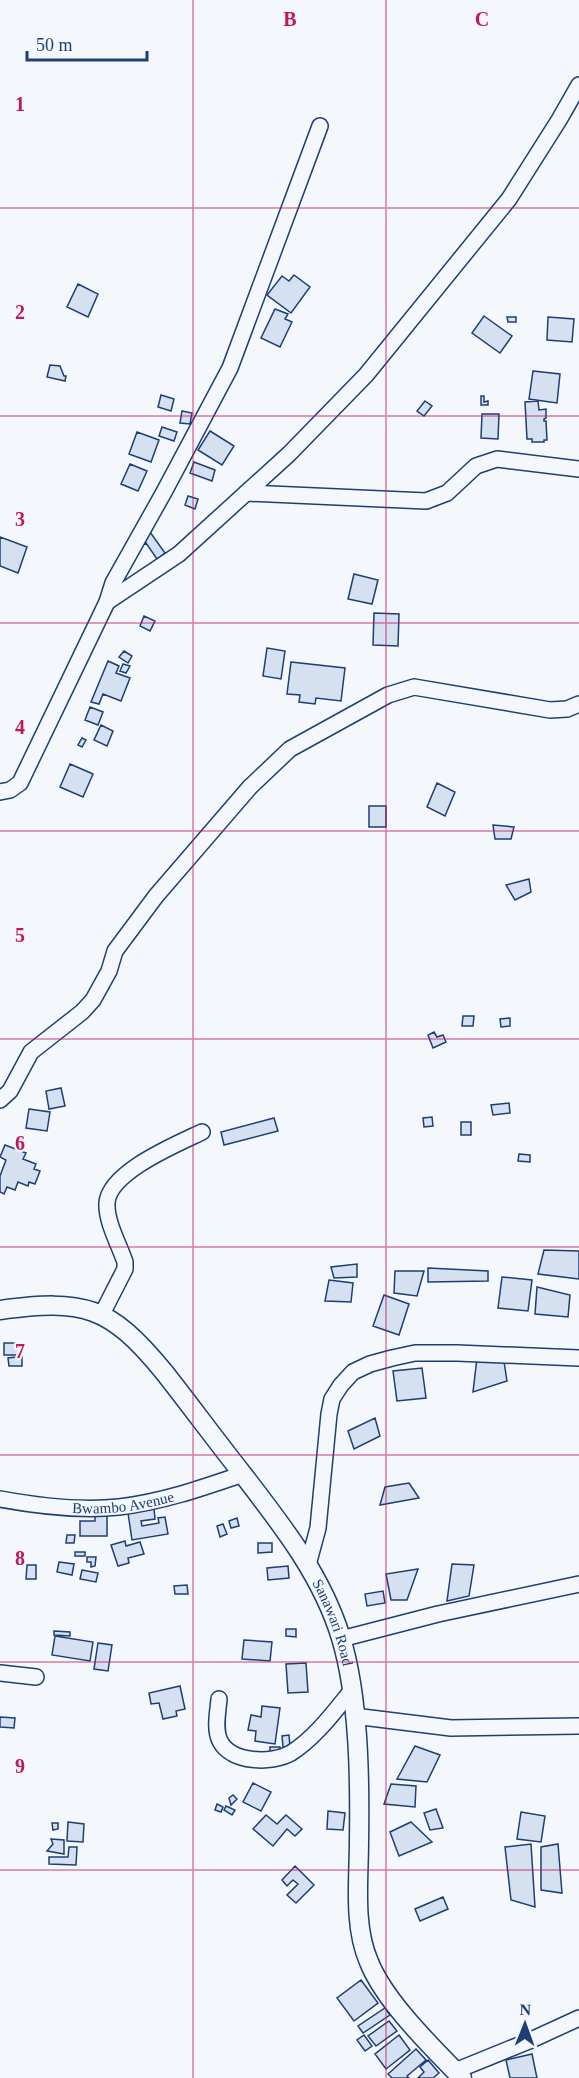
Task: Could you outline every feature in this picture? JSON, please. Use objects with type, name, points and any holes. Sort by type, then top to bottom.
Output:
[{"type":"street","points":[[107,602],[179,554],[289,454],[366,375],[509,199],[577,93]]},
{"type":"street","points":[[0,792],[20,783],[107,602],[113,583],[230,368],[320,126]]},
{"type":"street","points":[[246,493],[426,501],[447,493],[476,466],[497,459],[579,469]]},
{"type":"street","points":[[0,1100],[10,1091],[31,1052],[82,1012],[93,1000],[109,971],[115,951],[156,896],[250,787],[290,749],[388,695],[414,687],[550,710],[567,709],[579,704]]},
{"type":"street","points":[[102,1314],[124,1269],[125,1262],[108,1214],[107,1201],[111,1191],[122,1178],[147,1160],[202,1132]]},
{"type":"street","name":"Sanawari Road","points":[[0,1310],[67,1305],[87,1308],[102,1314],[121,1328],[150,1354],[243,1474],[308,1564],[327,1601],[341,1639],[352,1690],[359,1810],[360,1912],[364,1949],[373,1971],[386,1992],[431,2047],[458,2074]]},
{"type":"street","points":[[308,1564],[318,1528],[332,1399],[353,1372],[370,1364],[415,1353],[579,1358]]},
{"type":"street","name":"Bwambo Avenue","points":[[0,1499],[25,1504],[118,1507],[182,1494],[243,1474]]},
{"type":"street","points":[[341,1639],[438,1614],[579,1584]]},
{"type":"street","points":[[0,1673],[36,1677]]},
{"type":"street","points":[[219,1699],[220,1742],[231,1752],[247,1759],[273,1759],[287,1755],[306,1741],[352,1690]]},
{"type":"street","points":[[354,1716],[451,1728],[579,1726]]},
{"type":"street","points":[[458,2074],[579,2018]]},
{"type":"building","points":[[294,275],[310,287],[291,313],[267,295],[282,276],[289,281]]},
{"type":"building","points":[[78,284],[98,294],[88,317],[67,307]]},
{"type":"building","points":[[275,309],[288,314],[285,319],[292,322],[280,347],[261,338]]},
{"type":"building","points":[[484,316],[512,336],[500,353],[472,333]]},
{"type":"building","points":[[507,317],[516,317],[516,322],[508,322]]},
{"type":"building","points":[[548,317],[574,319],[572,342],[547,340]]},
{"type":"building","points":[[50,365],[60,366],[66,376],[65,381],[47,377]]},
{"type":"building","points":[[533,371],[560,374],[557,403],[529,399]]},
{"type":"building","points":[[161,395],[174,399],[171,411],[158,407]]},
{"type":"building","points":[[481,396],[484,396],[484,402],[488,401],[488,405],[481,405]]},
{"type":"building","points":[[425,401],[432,406],[424,416],[417,411]]},
{"type":"building","points":[[538,401],[539,410],[546,409],[544,421],[546,421],[547,440],[532,442],[532,439],[527,439],[525,402]]},
{"type":"building","points":[[182,411],[192,413],[190,424],[180,423]]},
{"type":"building","points":[[482,414],[499,414],[498,439],[481,438]]},
{"type":"building","points":[[162,427],[177,432],[174,441],[159,436]]},
{"type":"building","points":[[210,431],[234,446],[222,465],[198,450]]},
{"type":"building","points":[[137,432],[159,440],[151,462],[129,454]]},
{"type":"building","points":[[194,462],[215,470],[212,481],[190,473]]},
{"type":"building","points":[[130,464],[147,471],[138,491],[121,484]]},
{"type":"building","points":[[188,496],[198,499],[195,509],[185,505]]},
{"type":"building","points":[[150,532],[165,553],[157,559],[146,543],[141,546]]},
{"type":"building","points":[[0,537],[27,547],[18,573],[0,566]]},
{"type":"building","points":[[354,574],[378,580],[372,604],[348,599]]},
{"type":"building","points":[[374,613],[399,614],[398,646],[373,645]]},
{"type":"building","points":[[144,616],[155,621],[150,631],[140,626]]},
{"type":"building","points":[[267,648],[285,651],[281,679],[263,676]]},
{"type":"building","points":[[124,651],[132,656],[128,663],[119,657]]},
{"type":"building","points":[[108,661],[119,666],[116,673],[130,678],[121,701],[103,694],[99,704],[91,702]]},
{"type":"building","points":[[291,662],[345,668],[341,701],[316,698],[315,704],[299,702],[300,695],[287,694]]},
{"type":"building","points":[[123,664],[130,666],[126,673],[120,671]]},
{"type":"building","points":[[90,707],[103,712],[98,725],[85,720]]},
{"type":"building","points":[[101,725],[113,731],[107,746],[94,740]]},
{"type":"building","points":[[82,738],[86,740],[82,747],[78,745]]},
{"type":"building","points":[[70,764],[93,774],[83,797],[60,787]]},
{"type":"building","points":[[437,783],[455,792],[445,816],[427,807]]},
{"type":"building","points":[[369,806],[386,806],[386,827],[369,827]]},
{"type":"building","points":[[493,825],[514,827],[511,839],[495,839]]},
{"type":"building","points":[[529,879],[531,892],[515,900],[506,885]]},
{"type":"building","points":[[463,1016],[474,1016],[473,1026],[462,1026]]},
{"type":"building","points":[[510,1018],[510,1026],[501,1027],[500,1019]]},
{"type":"building","points":[[434,1032],[437,1037],[443,1035],[446,1042],[433,1048],[428,1035]]},
{"type":"building","points":[[61,1088],[65,1106],[49,1109],[46,1091]]},
{"type":"building","points":[[509,1103],[510,1113],[493,1115],[491,1105]]},
{"type":"building","points":[[29,1109],[50,1112],[47,1131],[26,1128]]},
{"type":"building","points":[[432,1117],[433,1126],[424,1127],[423,1118]]},
{"type":"building","points":[[274,1118],[278,1131],[224,1145],[221,1132]]},
{"type":"building","points":[[461,1122],[471,1122],[471,1135],[461,1135]]},
{"type":"building","points":[[5,1145],[26,1153],[23,1159],[36,1164],[34,1169],[40,1171],[35,1184],[29,1182],[28,1186],[18,1182],[15,1190],[7,1187],[4,1194],[0,1192],[0,1176],[6,1160],[0,1157]]},
{"type":"building","points":[[519,1154],[530,1155],[530,1162],[518,1161]]},
{"type":"building","points":[[544,1250],[579,1251],[579,1279],[538,1274]]},
{"type":"building","points":[[357,1264],[357,1277],[334,1278],[331,1267]]},
{"type":"building","points":[[428,1268],[488,1271],[488,1281],[428,1282]]},
{"type":"building","points":[[395,1271],[424,1271],[417,1296],[394,1293]]},
{"type":"building","points":[[502,1277],[532,1280],[528,1311],[498,1308]]},
{"type":"building","points":[[329,1280],[353,1283],[351,1302],[325,1301]]},
{"type":"building","points":[[537,1287],[570,1295],[568,1317],[535,1314]]},
{"type":"building","points":[[384,1295],[409,1304],[399,1335],[373,1326]]},
{"type":"building","points":[[4,1343],[22,1343],[22,1366],[9,1366],[8,1358],[16,1357],[16,1355],[4,1355]]},
{"type":"building","points":[[503,1355],[507,1381],[473,1392],[477,1358]]},
{"type":"building","points":[[422,1368],[426,1398],[397,1401],[393,1371]]},
{"type":"building","points":[[375,1418],[380,1436],[354,1449],[348,1431]]},
{"type":"building","points":[[409,1483],[419,1498],[380,1505],[385,1487]]},
{"type":"building","points":[[154,1509],[155,1519],[141,1521],[142,1526],[159,1523],[158,1518],[165,1517],[168,1534],[132,1540],[128,1513]]},
{"type":"building","points":[[95,1512],[107,1512],[107,1536],[80,1536],[80,1521],[95,1521]]},
{"type":"building","points":[[237,1518],[239,1526],[231,1528],[229,1521]]},
{"type":"building","points":[[223,1524],[227,1534],[220,1537],[217,1526]]},
{"type":"building","points":[[67,1535],[75,1535],[74,1543],[66,1543]]},
{"type":"building","points":[[125,1541],[126,1546],[140,1542],[144,1554],[128,1558],[129,1563],[118,1566],[111,1545]]},
{"type":"building","points":[[258,1543],[272,1543],[272,1552],[258,1553]]},
{"type":"building","points":[[75,1552],[85,1552],[85,1556],[75,1556]]},
{"type":"building","points":[[87,1557],[96,1557],[95,1566],[91,1567],[91,1562],[87,1562]]},
{"type":"building","points":[[59,1562],[74,1564],[72,1575],[57,1572]]},
{"type":"building","points":[[452,1564],[474,1565],[469,1596],[447,1601]]},
{"type":"building","points":[[27,1565],[36,1565],[36,1579],[26,1579]]},
{"type":"building","points":[[288,1566],[289,1578],[268,1580],[267,1568]]},
{"type":"building","points":[[418,1569],[407,1600],[391,1600],[386,1574]]},
{"type":"building","points":[[82,1570],[98,1573],[96,1582],[80,1579]]},
{"type":"building","points":[[187,1585],[188,1594],[175,1594],[174,1586]]},
{"type":"building","points":[[383,1591],[385,1603],[367,1606],[365,1594]]},
{"type":"building","points":[[286,1629],[296,1629],[296,1637],[286,1636]]},
{"type":"building","points":[[54,1631],[70,1632],[70,1636],[54,1635]]},
{"type":"building","points":[[55,1636],[93,1642],[90,1661],[52,1655]]},
{"type":"building","points":[[244,1640],[272,1642],[270,1661],[242,1659]]},
{"type":"building","points":[[98,1643],[112,1645],[108,1671],[94,1669]]},
{"type":"building","points":[[306,1663],[308,1692],[288,1693],[286,1664]]},
{"type":"building","points":[[180,1686],[185,1709],[176,1711],[177,1716],[163,1719],[159,1703],[151,1704],[149,1693]]},
{"type":"building","points":[[262,1706],[280,1708],[275,1744],[255,1741],[256,1731],[248,1730],[251,1715],[261,1717]]},
{"type":"building","points":[[0,1717],[15,1718],[14,1728],[0,1727]]},
{"type":"building","points":[[289,1735],[290,1747],[283,1747],[282,1736]]},
{"type":"building","points":[[415,1746],[440,1755],[427,1782],[397,1779]]},
{"type":"building","points":[[270,1747],[280,1747],[280,1753],[270,1753]]},
{"type":"building","points":[[253,1783],[271,1792],[261,1811],[243,1802]]},
{"type":"building","points":[[391,1784],[416,1786],[415,1807],[384,1804]]},
{"type":"building","points":[[233,1795],[237,1799],[231,1805],[229,1798]]},
{"type":"building","points":[[217,1804],[223,1807],[221,1812],[215,1810]]},
{"type":"building","points":[[226,1806],[235,1810],[232,1815],[224,1810]]},
{"type":"building","points":[[436,1809],[443,1828],[430,1830],[424,1813]]},
{"type":"building","points":[[328,1811],[345,1813],[343,1830],[327,1829]]},
{"type":"building","points":[[521,1812],[545,1816],[541,1842],[517,1839]]},
{"type":"building","points":[[266,1815],[277,1824],[286,1815],[302,1829],[295,1836],[287,1829],[273,1846],[253,1829]]},
{"type":"building","points":[[68,1822],[84,1824],[83,1842],[67,1841]]},
{"type":"building","points":[[411,1822],[432,1842],[399,1856],[390,1832]]},
{"type":"building","points":[[52,1823],[58,1823],[58,1829],[53,1830]]},
{"type":"building","points":[[51,1839],[64,1840],[64,1854],[47,1851],[53,1844]]},
{"type":"building","points":[[531,1844],[535,1907],[511,1900],[505,1847]]},
{"type":"building","points":[[558,1844],[562,1893],[541,1890],[541,1847]]},
{"type":"building","points":[[69,1847],[77,1847],[76,1865],[49,1864],[49,1857],[68,1857]]},
{"type":"building","points":[[295,1866],[314,1885],[296,1903],[287,1895],[298,1884],[293,1880],[287,1886],[282,1880]]},
{"type":"building","points":[[443,1897],[448,1909],[420,1921],[415,1909]]},
{"type":"building","points":[[361,1980],[378,2003],[354,2021],[337,1998]]},
{"type":"building","points":[[385,2008],[390,2015],[363,2033],[358,2026]]},
{"type":"building","points":[[389,2021],[397,2031],[376,2046],[368,2036]]},
{"type":"building","points":[[364,2035],[372,2046],[365,2051],[357,2040]]},
{"type":"building","points":[[399,2035],[410,2050],[386,2069],[375,2054]]},
{"type":"building","points":[[416,2049],[426,2060],[407,2076],[409,2078],[392,2078],[388,2074]]},
{"type":"building","points":[[532,2054],[537,2078],[510,2078],[506,2060]]},
{"type":"building","points":[[428,2060],[439,2073],[433,2078],[418,2078],[424,2072],[420,2067]]}]
